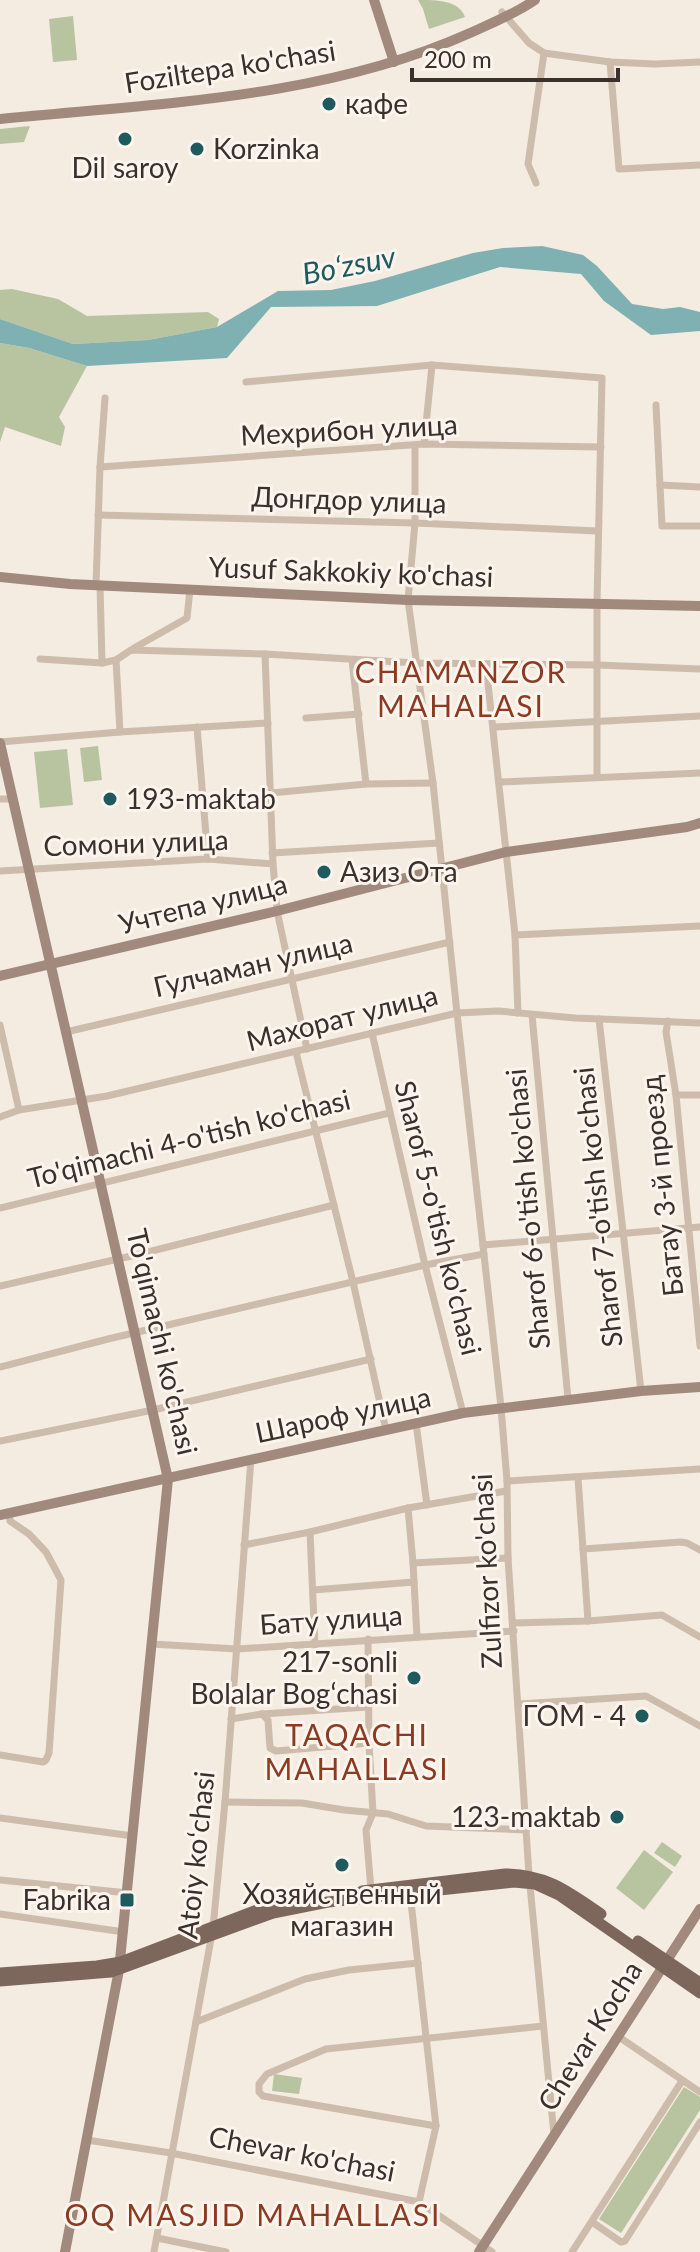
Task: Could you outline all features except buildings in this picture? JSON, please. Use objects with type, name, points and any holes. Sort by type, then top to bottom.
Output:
[{"type":"main road","points":[[374,0],[393,59]]},
{"type":"main road","name":"Foziltepa ko'chasi","points":[[504,15],[524,0]]},
{"type":"main road","name":"Foziltepa ko'chasi","points":[[0,117],[259,86],[393,59],[535,0]]},
{"type":"main road","name":"Yusuf Sakkokiy ko'chasi","points":[[0,577],[98,585],[408,600],[700,606]]},
{"type":"main road","name":"To'qimachi ko'chasi","points":[[0,742],[168,1479],[122,1967],[72,2252]]},
{"type":"main road","name":"Учтепа улица","points":[[0,976],[277,911],[506,852],[700,823]]},
{"type":"main road","name":"Шароф улица","points":[[4,1514],[463,1413],[568,1399],[700,1387]]},
{"type":"main road","points":[[212,1933],[270,1905],[289,1901],[505,1874],[560,1887],[700,1993]]},
{"type":"main road","points":[[0,1981],[97,1974],[291,1908],[529,1879]]},
{"type":"main road","points":[[665,1964],[700,1909]]},
{"type":"main road","points":[[665,1964],[700,1983]]},
{"type":"main road","name":"Chevar Kocha","points":[[554,2138],[665,1964]]},
{"type":"main road","points":[[0,1973],[122,1967]]},
{"type":"main road","points":[[485,2250],[554,2138]]},
{"type":"main road","name":"To'qimachi ko'chasi","points":[[65,2252],[90,2140]]},
{"type":"street","points":[[504,15],[529,43],[544,53],[610,62],[700,62]]},
{"type":"street","points":[[536,183],[528,164],[544,53]]},
{"type":"street","points":[[610,62],[619,169],[700,165]]},
{"type":"street","points":[[246,382],[432,365],[600,377],[597,777]]},
{"type":"street","name":"Zulfizor ko'chasi","points":[[432,365],[420,445],[408,600],[433,783],[501,1407],[529,1879],[554,2138]]},
{"type":"street","points":[[102,663],[98,515],[105,398]]},
{"type":"street","points":[[656,405],[662,526],[700,526]]},
{"type":"street","name":"Мехрибон улица","points":[[100,467],[420,445],[601,447]]},
{"type":"street","points":[[660,485],[700,487]]},
{"type":"street","name":"Донгдор улица","points":[[98,515],[598,531]]},
{"type":"street","points":[[40,659],[102,663],[116,660],[187,618],[190,589]]},
{"type":"street","points":[[131,650],[416,663],[700,669]]},
{"type":"street","points":[[265,654],[277,911],[307,1049]]},
{"type":"street","points":[[116,660],[120,732]]},
{"type":"street","points":[[352,660],[366,784]]},
{"type":"street","points":[[486,665],[515,935],[518,1013]]},
{"type":"street","points":[[306,718],[359,714]]},
{"type":"street","points":[[494,727],[700,716]]},
{"type":"street","points":[[0,742],[268,723]]},
{"type":"street","points":[[197,727],[208,859]]},
{"type":"street","points":[[500,782],[700,773]]},
{"type":"street","points":[[271,793],[366,784],[433,783]]},
{"type":"street","points":[[0,799],[12,799]]},
{"type":"street","points":[[272,853],[439,843]]},
{"type":"street","name":"Сомони улица","points":[[0,871],[208,859],[273,864]]},
{"type":"street","points":[[515,935],[700,926]]},
{"type":"street","name":"Гулчаман улица","points":[[66,1032],[450,942]]},
{"type":"street","name":"Махорат улица","points":[[0,1117],[19,1110],[83,1100],[457,1013],[498,1011],[700,1023]]},
{"type":"street","name":"Sharof 6-o'tish ko'chasi","points":[[532,1015],[568,1399]]},
{"type":"street","name":"Sharof 7-o'tish ko'chasi","points":[[599,1019],[641,1391]]},
{"type":"street","name":"Батау 3-й проезд","points":[[668,1021],[666,1032],[676,1095],[700,1346]]},
{"type":"street","points":[[0,1025],[2,1046],[19,1110]]},
{"type":"street","name":"Sharof 5-o'tish ko'chasi","points":[[372,1033],[425,1265],[463,1413]]},
{"type":"street","points":[[296,1052],[386,1430]]},
{"type":"street","points":[[676,1095],[700,1095]]},
{"type":"street","name":"To'qimachi 4-o'tish ko'chasi","points":[[0,1208],[389,1113]]},
{"type":"street","points":[[0,1286],[334,1205]]},
{"type":"street","points":[[0,1367],[483,1249],[554,1239],[700,1227]]},
{"type":"street","points":[[0,1441],[153,1410],[371,1359]]},
{"type":"street","points":[[416,1423],[427,1505]]},
{"type":"street","name":"Atoiy koʻchasi","points":[[154,2252],[212,1933],[251,1459]]},
{"type":"street","points":[[507,1481],[700,1469]]},
{"type":"street","points":[[578,1478],[588,1621]]},
{"type":"street","points":[[244,1545],[408,1508],[506,1491]]},
{"type":"street","points":[[408,1508],[417,1637]]},
{"type":"street","points":[[0,1755],[43,1762],[49,1753],[61,1580],[46,1552],[4,1514]]},
{"type":"street","points":[[310,1532],[315,1645]]},
{"type":"street","points":[[583,1549],[681,1542],[700,1550]]},
{"type":"street","points":[[413,1563],[508,1558]]},
{"type":"street","points":[[313,1590],[414,1582]]},
{"type":"street","name":"Бату улица","points":[[152,1644],[237,1649],[315,1645],[662,1615],[700,1637]]},
{"type":"street","points":[[368,1639],[373,1813],[366,1830],[371,1890]]},
{"type":"street","points":[[519,1704],[646,1696],[700,1726]]},
{"type":"street","points":[[231,1719],[368,1707]]},
{"type":"street","points":[[262,1714],[268,1720],[270,1748],[276,1751],[369,1743]]},
{"type":"street","points":[[225,1802],[302,1803],[388,1814],[426,1826],[526,1830]]},
{"type":"street","points":[[0,1818],[133,1836]]},
{"type":"street","points":[[0,1880],[128,1893]]},
{"type":"street","points":[[410,1893],[436,2126],[419,2202]]},
{"type":"street","points":[[0,1914],[124,1932]]},
{"type":"street","points":[[196,2022],[305,1979],[349,1970],[418,1963]]},
{"type":"street","points":[[436,2126],[263,2096],[259,2092],[259,2084],[267,2074],[326,2049],[543,2026]]},
{"type":"street","points":[[619,2037],[700,2092]]},
{"type":"street","points":[[572,2252],[682,2081]]},
{"type":"street","points":[[592,2222],[621,2242],[625,2241],[700,2122]]},
{"type":"street","name":"Chevar ko'chasi","points":[[90,2140],[419,2202],[485,2250]]},
{"type":"street","points":[[157,2238],[226,2252]]},
{"type":"green space","points":[[418,0],[453,4],[465,17],[429,29]]},
{"type":"green space","points":[[73,16],[77,60],[53,62],[49,19]]},
{"type":"green space","points":[[30,126],[24,142],[0,144],[0,129]]},
{"type":"green space","points":[[12,289],[58,299],[87,316],[208,312],[219,319],[217,327],[148,340],[73,344],[0,319],[0,290]]},
{"type":"green space","points":[[0,343],[29,348],[87,366],[59,417],[65,427],[61,446],[5,427],[0,442]]},
{"type":"green space","points":[[98,746],[102,780],[84,782],[80,748]]},
{"type":"green space","points":[[67,749],[73,805],[40,808],[34,752]]},
{"type":"green space","points":[[662,1842],[682,1856],[675,1867],[654,1853]]},
{"type":"green space","points":[[644,1850],[673,1872],[644,1910],[616,1888]]},
{"type":"green space","points":[[274,2074],[302,2078],[299,2094],[272,2091]]},
{"type":"green space","points":[[684,2087],[700,2097],[700,2110],[621,2233],[599,2219]]},
{"type":"water","points":[[542,246],[583,255],[632,304],[663,309],[680,307],[700,312],[700,331],[651,335],[604,301],[581,274],[500,267],[377,306],[271,307],[227,358],[87,366],[29,348],[0,343],[0,319],[73,344],[148,340],[217,327],[278,291],[331,290],[473,253]]},
{"type":"place","name":"кафе","points":[[329,104]]},
{"type":"place","name":"Dil saroy","points":[[125,139]]},
{"type":"place","name":"Korzinka","points":[[197,149]]},
{"type":"place","name":"193-maktab","points":[[110,799]]},
{"type":"place","name":"Азиз Ота","points":[[324,872]]},
{"type":"place","name":"217-sonli Bolalar Bogʻchasi","points":[[414,1678]]},
{"type":"place","name":"ГОМ - 4","points":[[642,1716]]},
{"type":"place","name":"123-maktab","points":[[617,1817]]},
{"type":"place","name":"Хозяйственный магазин","points":[[342,1865]]},
{"type":"place","name":"Fabrika","points":[[127,1900]]},
{"type":"district","name":"CHAMANZOR MAHALASI","points":[[461,690]]},
{"type":"district","name":"TAQACHI MAHALLASI","points":[[357,1753]]},
{"type":"district","name":"OQ MASJID MAHALLASI","points":[[253,2216]]},
{"type":"water label","name":"Boʻzsuv","points":[[349,266]]}]
